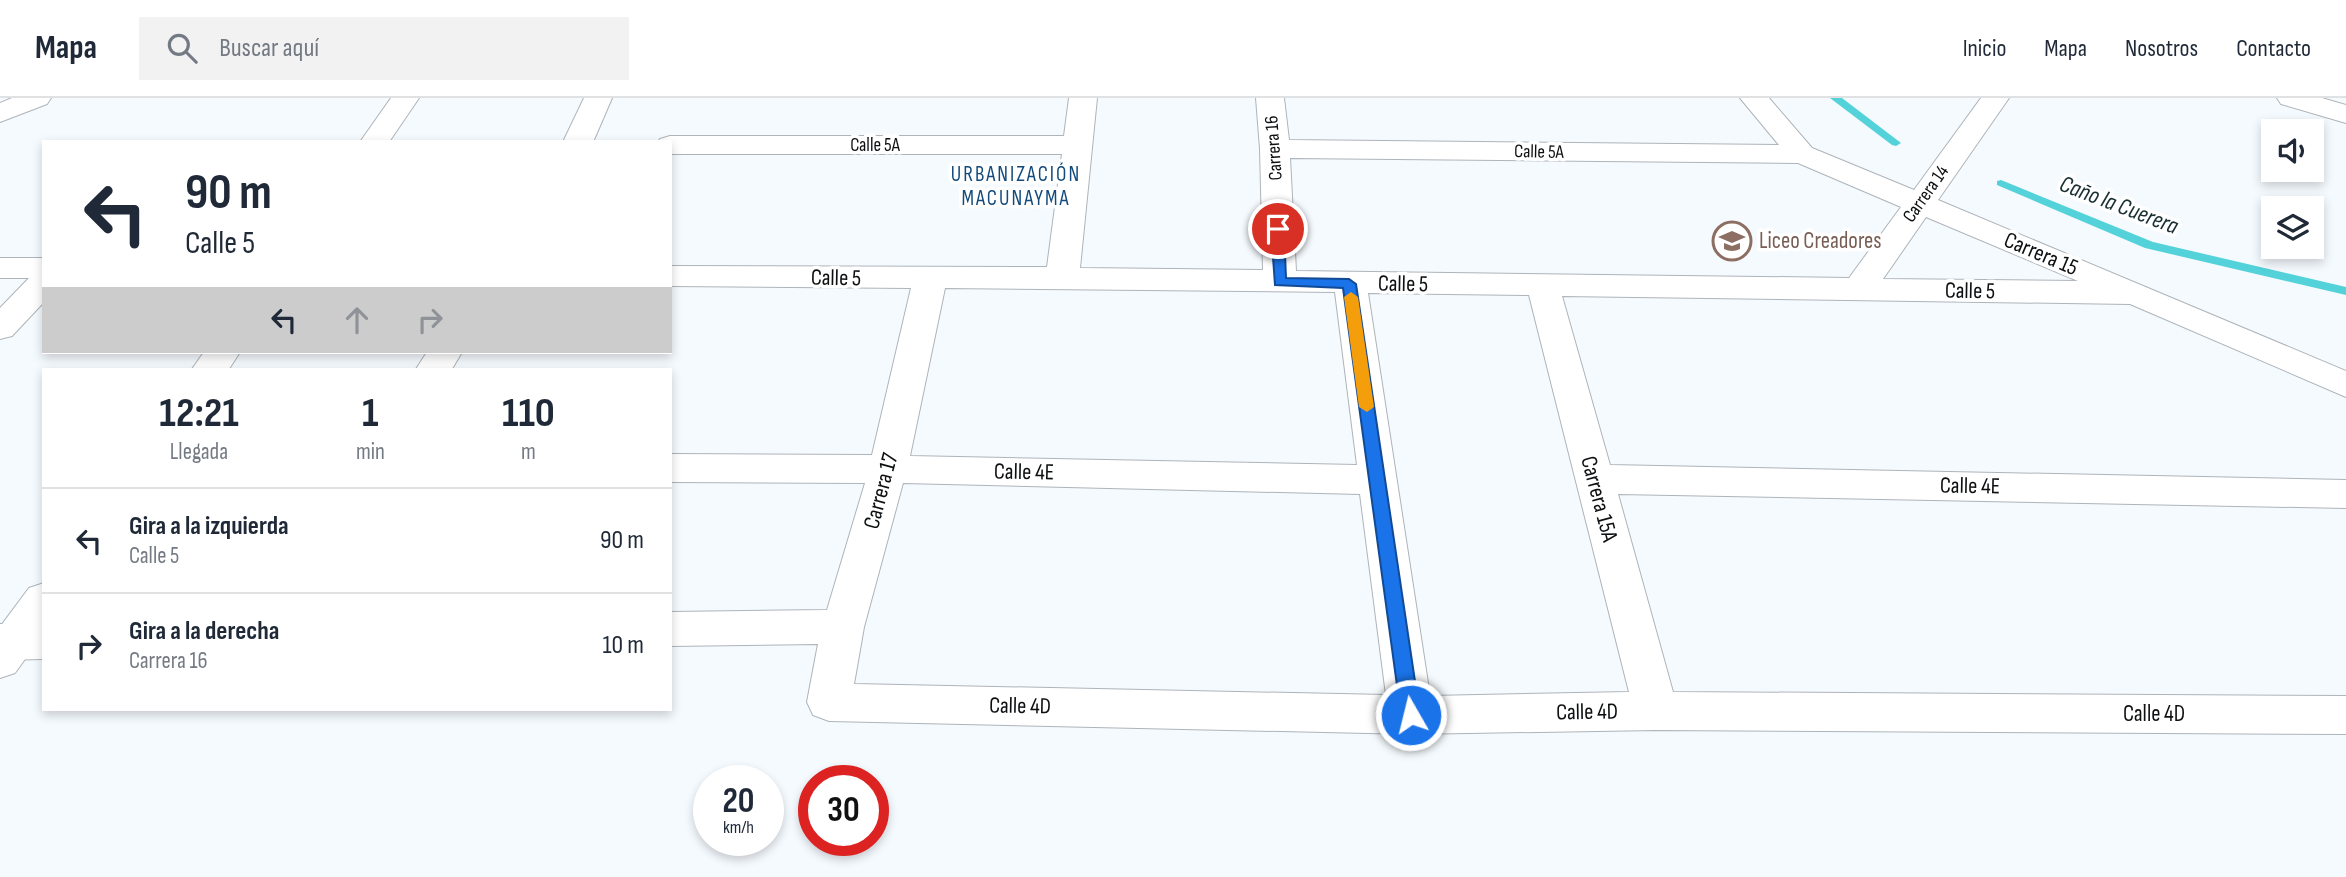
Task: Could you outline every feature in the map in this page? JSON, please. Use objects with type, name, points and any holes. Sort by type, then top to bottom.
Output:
[{"type":"street","points":[[0,113],[37,98]]},
{"type":"street","points":[[375,140],[405,98]]},
{"type":"street","points":[[579,140],[598,98]]},
{"type":"street","points":[[1062,278],[1083,98]]},
{"type":"street","name":"Carrera 16","points":[[1270,98],[1275,149],[1280,282]]},
{"type":"street","name":"Carrera 15","points":[[1754,98],[1802,155],[2135,293],[2346,385]]},
{"type":"street","name":"Carrera 14","points":[[1858,290],[1995,98]]},
{"type":"street","points":[[2291,98],[2346,114]]},
{"type":"street","name":"Calle 5A","points":[[672,145],[1079,145]]},
{"type":"street","name":"Calle 5A","points":[[1275,149],[1802,155]]},
{"type":"street","points":[[0,268],[42,268]]},
{"type":"street","name":"Calle 5","points":[[672,276],[1062,278],[2135,293]]},
{"type":"street","name":"Carrera 17","points":[[829,702],[843,627],[888,469],[930,279]]},
{"type":"street","points":[[0,328],[42,284]]},
{"type":"street","points":[[1349,284],[1411,715]]},
{"type":"street","name":"Carrera 15A","points":[[1543,286],[1656,711]]},
{"type":"street","name":"Calle 4E","points":[[672,468],[888,469],[1377,480]]},
{"type":"street","name":"Calle 4E","points":[[1594,479],[2346,494]]},
{"type":"street","points":[[14,646],[42,603]]},
{"type":"street","points":[[672,629],[843,627]]},
{"type":"street","name":"Calle 4D","points":[[829,702],[1411,715],[1656,711],[2346,715]]},
{"type":"waterway","name":"Caño la Cuerera","points":[[1835,98],[1896,143]]},
{"type":"waterway","name":"Caño la Cuerera","points":[[2001,183],[2149,245],[2346,291]]},
{"type":"slow traffic","points":[[1351,297],[1367,407]]},
{"type":"place","name":"Liceo Creadores","points":[[1732,241]]},
{"type":"district","name":"URBANIZACIÓN MACUNAYMA","points":[[1016,186]]},
{"type":"route","points":[[1278,229],[1280,282],[1349,284],[1411,715]]}]
